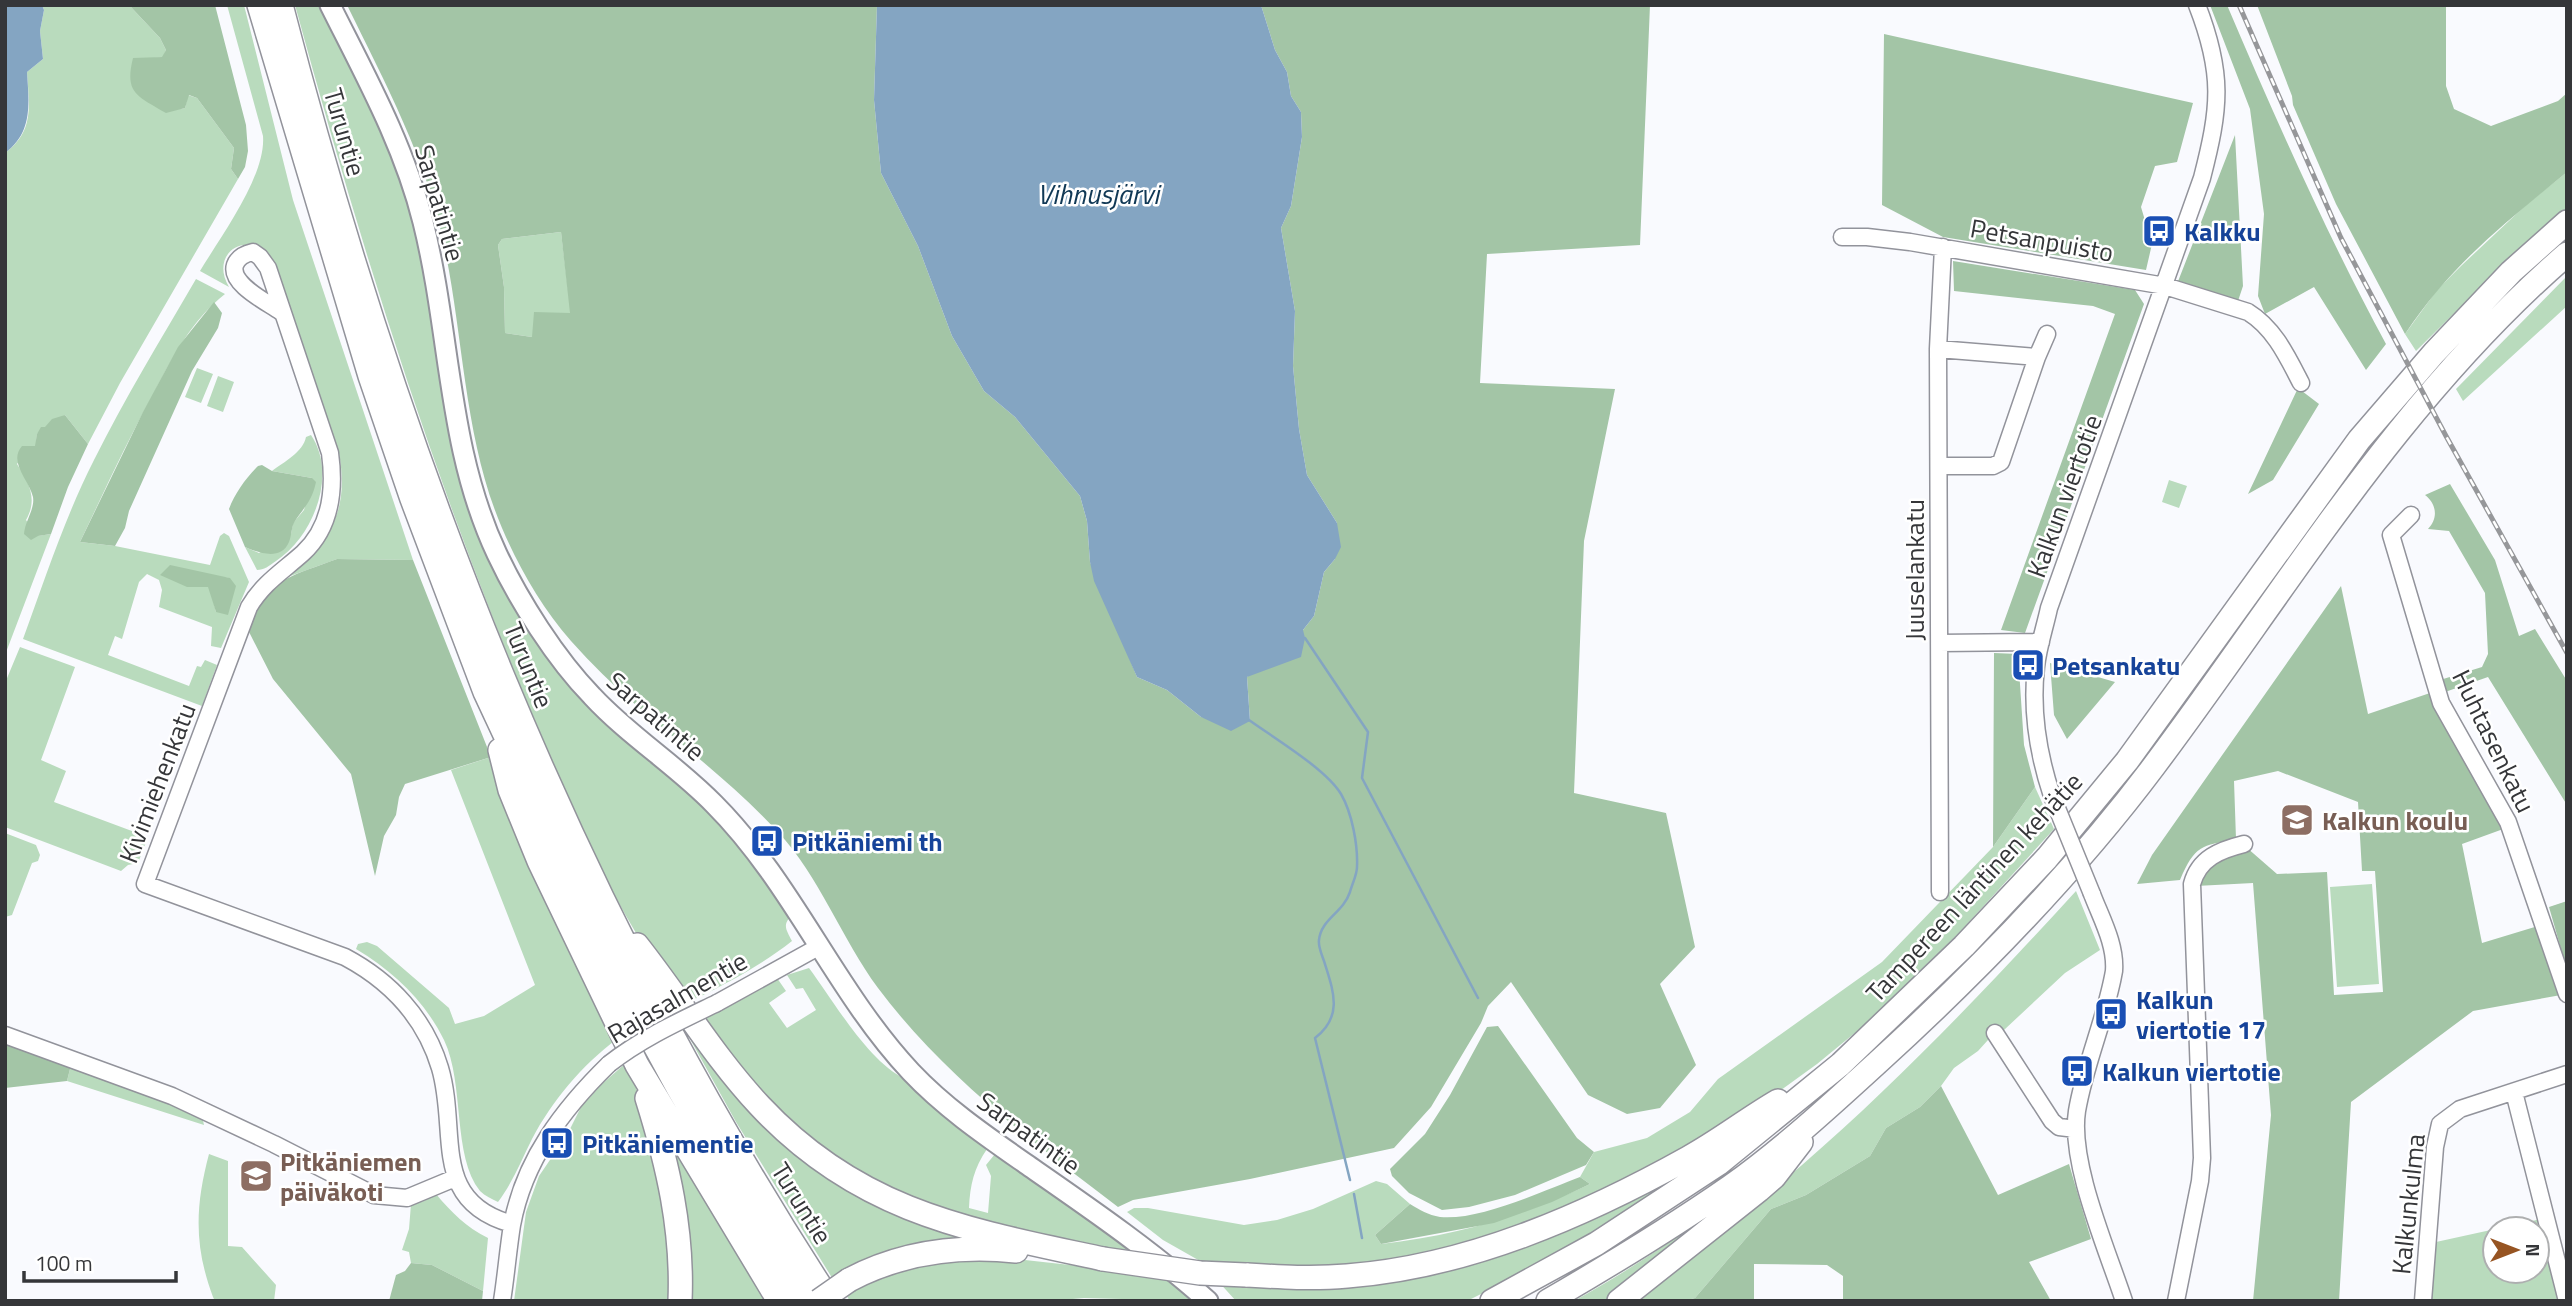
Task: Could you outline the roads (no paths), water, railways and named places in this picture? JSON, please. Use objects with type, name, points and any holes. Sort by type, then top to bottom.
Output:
[{"type":"highway","name":"Turuntie","points":[[259,5],[370,376],[412,499],[485,692],[623,987],[691,1111],[805,1301]]},
{"type":"highway","name":"Turuntie","points":[[281,5],[335,201],[388,368],[431,493],[536,757],[600,898],[661,1016],[780,1224],[830,1301]]},
{"type":"highway","name":"Tampereen läntinen kehätie","points":[[1492,1301],[1596,1244],[1718,1164],[1841,1063],[1964,946],[2074,827],[2192,673],[2278,549],[2359,440],[2434,353],[2511,272],[2567,222]]},
{"type":"highway","name":"Tampereen läntinen kehätie","points":[[1548,1301],[1622,1257],[1732,1185],[1832,1104],[1919,1025],[1987,958],[2051,889],[2152,769],[2377,456],[2449,370],[2540,277],[2567,254]]},
{"type":"highway","points":[[485,692],[510,790],[562,910],[637,1065],[779,1301]]},
{"type":"highway","points":[[600,898],[760,1106],[808,1151],[830,1167],[885,1199],[969,1228],[1103,1259],[1200,1273],[1288,1278],[1350,1276],[1427,1263],[1501,1243],[1591,1207],[1644,1182],[1691,1157],[1760,1111],[1841,1063]]},
{"type":"highway","points":[[637,1065],[662,1150],[674,1203],[681,1257],[680,1301]]},
{"type":"highway","points":[[1619,1301],[1774,1177],[1832,1104]]},
{"type":"highway","points":[[819,1301],[849,1280],[886,1263],[938,1250],[996,1249],[1103,1259]]},
{"type":"main road","name":"Sarpatintie","points":[[330,5],[392,134],[412,185],[423,221],[436,285],[465,464],[474,498],[499,557],[526,607],[576,679],[594,699],[714,803],[770,869],[886,1043],[913,1074],[976,1128],[1142,1246],[1208,1301]]},
{"type":"street","name":"Kalkun viertotie","points":[[2124,1301],[2087,1190],[2078,1157],[2076,1129],[2086,1073],[2115,962],[2108,935],[2043,768],[2035,715],[2036,666],[2049,608],[2165,286],[2202,178],[2214,130],[2217,96],[2213,52],[2197,5]]},
{"type":"street","name":"Petsanpuisto","points":[[1842,237],[1885,239],[1942,247],[2165,286],[2248,312],[2259,319],[2286,353],[2301,383]]},
{"type":"street","name":"Juuselankatu","points":[[1940,892],[1938,349],[1942,247]]},
{"type":"street","name":"Kivimiehenkatu","points":[[281,312],[330,453],[332,495],[326,518],[316,538],[305,552],[267,582],[249,607],[145,884],[345,957],[389,986],[417,1018],[435,1051],[445,1089],[455,1178]]},
{"type":"street","points":[[1939,466],[1998,465],[2047,334]]},
{"type":"street","points":[[1938,349],[2037,357]]},
{"type":"street","name":"Huhtasenkatu","points":[[2411,515],[2391,535],[2441,703],[2508,822],[2567,994]]},
{"type":"street","points":[[1939,643],[2041,642]]},
{"type":"street","points":[[2176,1301],[2200,1181],[2202,1158],[2192,884],[2200,865],[2208,858],[2244,844]]},
{"type":"street","name":"Rajasalmentie","points":[[502,1301],[512,1224],[531,1167],[547,1138],[575,1099],[609,1064],[624,1053],[820,946]]},
{"type":"street","points":[[1995,1033],[2052,1121],[2059,1126],[2076,1129]]},
{"type":"street","points":[[5,1035],[172,1096],[374,1195],[407,1198],[455,1178],[477,1209],[490,1217],[512,1224]]},
{"type":"street","name":"Kalkunkulma","points":[[2423,1301],[2435,1147],[2440,1124],[2460,1109],[2567,1074]]},
{"type":"street","points":[[2514,1092],[2567,1301]]},
{"type":"water","points":[[5,5],[42,5],[44,10],[40,31],[43,59],[27,72],[28,106],[25,127],[21,136],[5,153]]},
{"type":"water","name":"Vihnusjärvi","points":[[877,5],[1261,5],[1275,50],[1287,72],[1291,96],[1301,112],[1302,137],[1291,206],[1281,228],[1295,311],[1293,366],[1299,429],[1307,475],[1337,523],[1341,547],[1324,572],[1314,616],[1303,630],[1305,638],[1301,657],[1247,677],[1250,721],[1231,731],[1201,717],[1167,690],[1137,677],[1094,581],[1087,521],[1080,496],[1015,417],[984,391],[952,336],[918,246],[881,173],[874,100]]},
{"type":"waterway","points":[[1305,638],[1368,732],[1362,778],[1478,998]]},
{"type":"waterway","points":[[1249,720],[1312,764],[1334,784],[1345,802],[1354,829],[1357,870],[1347,899],[1328,921],[1319,940],[1334,1002],[1330,1021],[1315,1038],[1350,1180]]},
{"type":"waterway","points":[[1354,1194],[1362,1238]]},
{"type":"railway","points":[[2239,5],[2341,238],[2446,436],[2567,653]]},
{"type":"place","name":"Kalkku","points":[[2159,231]]},
{"type":"place","name":"Petsankatu","points":[[2028,665]]},
{"type":"place","name":"Kalkun koulu","points":[[2297,820]]},
{"type":"place","name":"Pitkäniemi th","points":[[767,841]]},
{"type":"place","name":"Kalkun viertotie 17","points":[[2111,1014]]},
{"type":"place","name":"Kalkun viertotie","points":[[2077,1071]]},
{"type":"place","name":"Pitkäniementie","points":[[557,1143]]},
{"type":"place","name":"Pitkäniemen päiväkoti","points":[[256,1176]]}]
